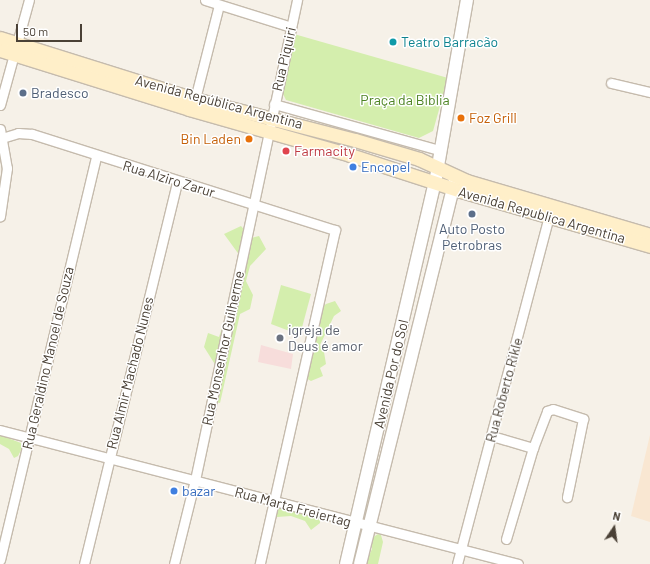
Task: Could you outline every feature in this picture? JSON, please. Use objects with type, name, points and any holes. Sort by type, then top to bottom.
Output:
[{"type":"main road","name":"Avenida República Argentina","points":[[0,38],[15,48],[189,109],[269,131],[435,183]]},
{"type":"main road","name":"Avenida República Argentina","points":[[0,50],[15,48],[195,98],[273,111],[438,167]]},
{"type":"main road","name":"Avenida Republica Argentina","points":[[438,167],[454,183]]},
{"type":"main road","name":"Avenida Republica Argentina","points":[[435,183],[454,183],[550,210],[650,235]]},
{"type":"main road","name":"Avenida Republica Argentina","points":[[550,210],[650,246]]},
{"type":"street","points":[[0,105],[29,0]]},
{"type":"street","points":[[204,0],[291,28]]},
{"type":"street","name":"Rua Piquiri","points":[[269,131],[297,0]]},
{"type":"street","name":"Avenida Por do Sol","points":[[346,564],[435,183],[439,150],[468,0]]},
{"type":"street","points":[[195,98],[219,4]]},
{"type":"street","points":[[611,83],[650,92]]},
{"type":"street","name":"Avenida República Argentina","points":[[273,111],[439,150]]},
{"type":"street","name":"Rua Monsenhor Guilherme","points":[[174,564],[194,480],[269,131]]},
{"type":"street","points":[[0,214],[7,168],[1,134]]},
{"type":"street","name":"Rua Alziro Zarur","points":[[1,134],[32,134],[177,182],[335,230],[274,503]]},
{"type":"street","name":"Rua Geraldino Manoel de Souza","points":[[0,560],[96,156]]},
{"type":"street","name":"Rua Almir Machado Nunes","points":[[84,564],[177,182]]},
{"type":"street","name":"Avenida Por do Sol","points":[[360,564],[454,183]]},
{"type":"street","name":"Rua Roberto Rikle","points":[[457,564],[492,436],[550,210]]},
{"type":"street","points":[[506,539],[533,448],[547,411],[553,409],[583,419],[567,497]]},
{"type":"street","name":"Rua Marta Freiertag","points":[[0,430],[194,480],[274,503],[518,564]]},
{"type":"street","points":[[492,436],[533,448]]},
{"type":"street","points":[[260,564],[274,503]]},
{"type":"shaded area","points":[[261,345],[293,354],[291,369],[258,362]]},
{"type":"shaded area","points":[[650,435],[650,522],[631,516]]},
{"type":"green space","name":"Praça da Biblia","points":[[294,34],[448,78],[433,131],[419,138],[286,100],[282,92]]},
{"type":"green space","points":[[241,226],[251,238],[259,236],[266,249],[250,266],[246,281],[253,295],[250,309],[240,314],[220,403],[207,400],[216,366],[204,347],[208,333],[219,337],[230,303],[240,256],[224,234]]},
{"type":"green space","points":[[281,285],[311,294],[300,335],[271,324]]},
{"type":"green space","points":[[335,301],[341,311],[334,316],[320,345],[324,352],[326,364],[320,368],[323,376],[311,381],[302,376],[318,311],[326,304]]},
{"type":"green space","points":[[0,435],[21,443],[21,450],[18,456],[14,458],[9,449],[0,444]]},
{"type":"green space","points":[[280,508],[314,514],[320,519],[320,523],[311,530],[305,521],[291,516],[277,517],[275,514]]},
{"type":"green space","points":[[378,534],[381,535],[383,542],[378,564],[365,564],[372,549],[372,538]]},
{"type":"place","name":"Teatro Barracão","points":[[393,42]]},
{"type":"place","name":"Bradesco","points":[[23,93]]},
{"type":"place","name":"Foz Grill","points":[[461,118]]},
{"type":"place","name":"Bin Laden","points":[[249,139]]},
{"type":"place","name":"Farmacity","points":[[286,151]]},
{"type":"place","name":"Encopel","points":[[353,167]]},
{"type":"place","name":"Auto Posto Petrobras","points":[[472,214]]},
{"type":"place","name":"igreja de Deus é amor","points":[[280,338]]},
{"type":"place","name":"bazar","points":[[174,491]]}]
